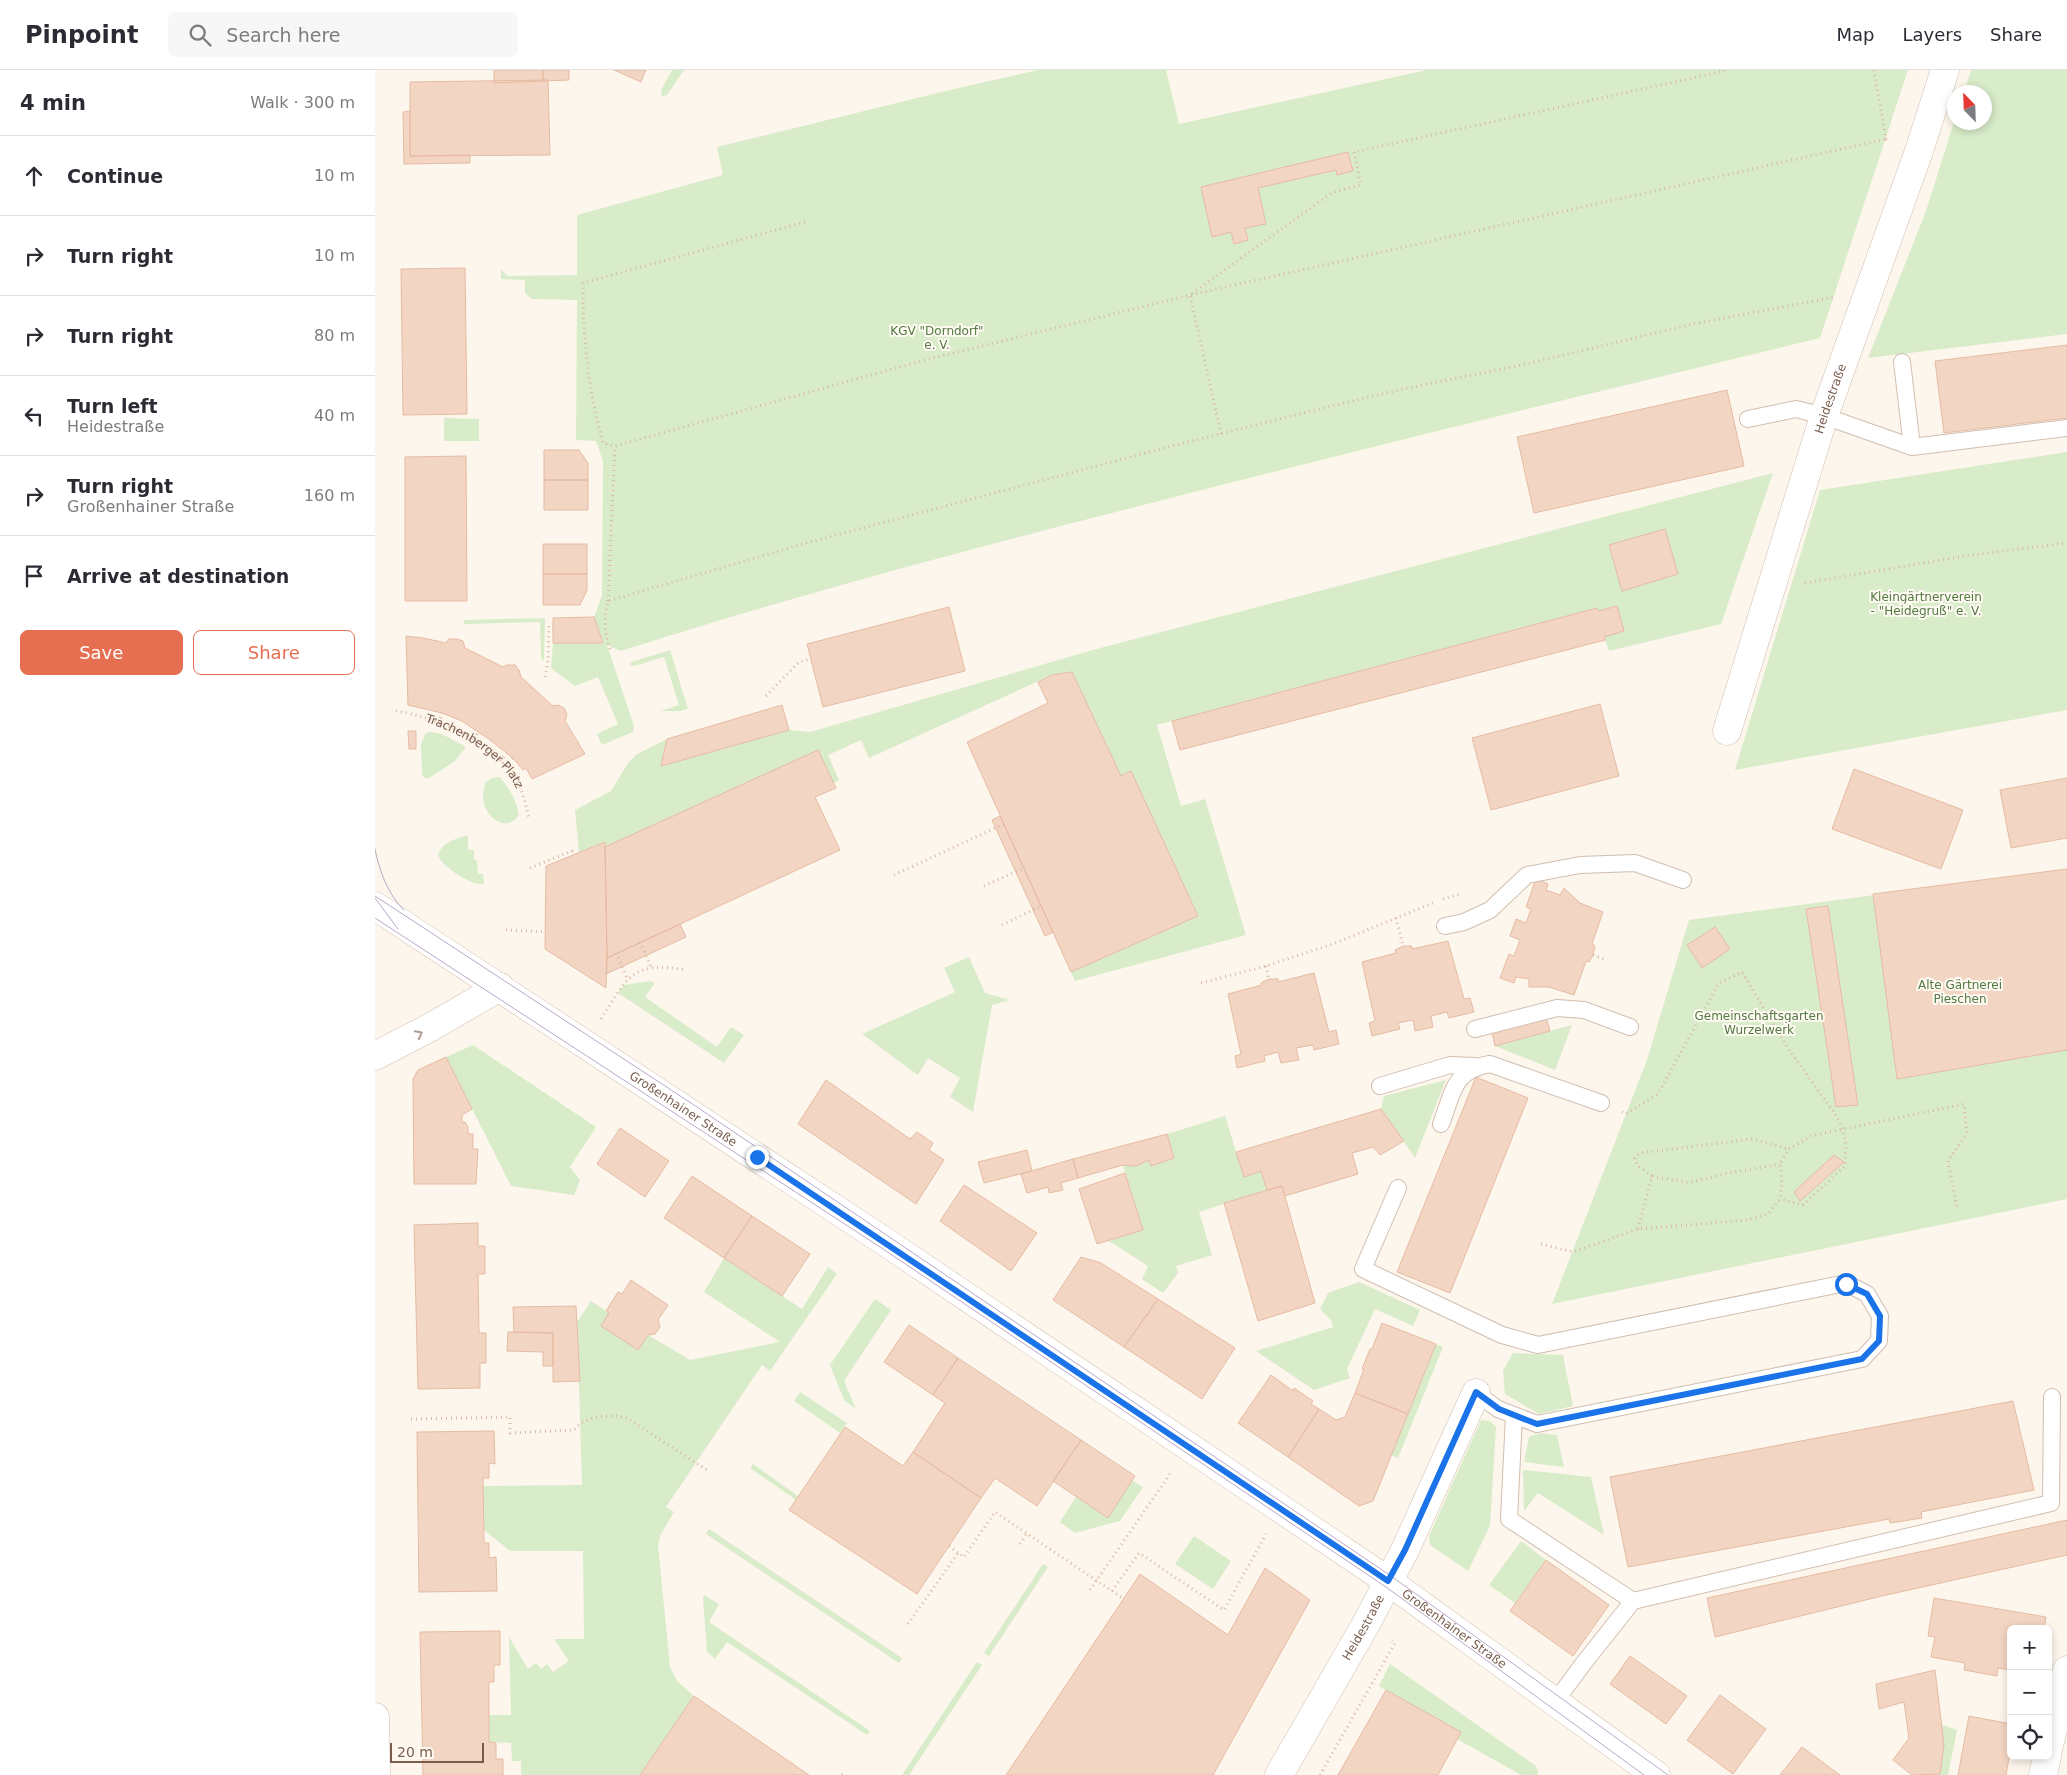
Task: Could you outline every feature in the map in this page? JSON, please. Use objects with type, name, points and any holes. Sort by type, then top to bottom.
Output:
[{"type":"main road","name":"Heidestraße","points":[[1727,731],[1824,416],[1919,151],[1945,70]]},
{"type":"main road","points":[[375,906],[500,988],[375,1056]]},
{"type":"main road","name":"Großenhainer Straße","points":[[500,988],[884,1241],[1388,1581],[1656,1775]]},
{"type":"main road","name":"Heidestraße","points":[[1279,1775],[1366,1624],[1405,1550],[1476,1392]]},
{"type":"main road","points":[[2052,1733],[2067,1670]]},
{"type":"main road","points":[[375,1717],[376,1774]]},
{"type":"main road","points":[[2043,1775],[2046,1760]]},
{"type":"lane","points":[[1902,362],[1912,447]]},
{"type":"lane","points":[[1748,419],[1796,409],[1824,416],[1912,447],[2067,428]]},
{"type":"lane","points":[[1445,926],[1464,922],[1491,910],[1527,875],[1580,865],[1635,863],[1683,880]]},
{"type":"lane","points":[[1475,1030],[1557,1008],[1584,1010],[1630,1027]]},
{"type":"lane","points":[[1379,1086],[1450,1065],[1475,1066],[1490,1064],[1601,1103]]},
{"type":"lane","points":[[1441,1124],[1458,1078],[1475,1066]]},
{"type":"lane","points":[[1398,1188],[1363,1270],[1502,1335],[1538,1345],[1846,1284],[1867,1294],[1880,1316],[1879,1341],[1862,1359],[1537,1424],[1499,1409],[1476,1392]]},
{"type":"lane","points":[[1555,1702],[1633,1601],[2051,1504],[2052,1396]]},
{"type":"lane","points":[[1514,1415],[1509,1519],[1633,1601]]},
{"type":"path","points":[[1190,295],[1333,192],[1361,185],[1355,152],[1729,70]]},
{"type":"path","points":[[1874,70],[1886,139]]},
{"type":"path","points":[[805,222],[583,283],[586,362],[593,410],[603,444],[615,446],[929,360],[1190,295],[1886,139],[1893,141]]},
{"type":"path","points":[[1190,295],[1221,434]]},
{"type":"path","points":[[608,601],[810,542],[1221,434],[1403,389],[1522,364],[1693,324],[1841,296]]},
{"type":"path","points":[[610,649],[605,635],[604,616],[608,601],[615,446]]},
{"type":"path","points":[[1772,588],[1971,555],[2067,543]]},
{"type":"path","points":[[545,677],[548,661],[549,626],[553,626]]},
{"type":"path","points":[[766,696],[799,662],[811,659]]},
{"type":"path","name":"Trachenberger Platz","points":[[396,711],[439,722],[474,739],[500,761],[519,784],[529,818]]},
{"type":"path","points":[[439,722],[442,713]]},
{"type":"path","points":[[474,739],[479,732]]},
{"type":"path","points":[[500,761],[507,753]]},
{"type":"path","points":[[504,765],[513,758]]},
{"type":"path","points":[[894,875],[1004,824]]},
{"type":"path","points":[[530,868],[572,851],[574,854]]},
{"type":"path","points":[[984,886],[1024,868]]},
{"type":"path","points":[[1201,983],[1266,966],[1333,944],[1441,900],[1469,892]]},
{"type":"path","points":[[1002,925],[1041,906]]},
{"type":"path","points":[[1396,918],[1403,946]]},
{"type":"path","points":[[506,930],[545,932]]},
{"type":"path","points":[[640,942],[651,967]]},
{"type":"path","points":[[616,953],[627,978]]},
{"type":"path","points":[[1593,955],[1604,959]]},
{"type":"path","points":[[1266,966],[1269,979]]},
{"type":"path","points":[[585,1044],[627,978],[651,967],[685,970]]},
{"type":"path","points":[[1601,1103],[1626,1114],[1658,1094],[1719,983],[1742,972],[1787,1047],[1835,1114],[1843,1129],[1846,1146],[1845,1166],[1803,1205],[1780,1199]]},
{"type":"path","points":[[1541,1244],[1573,1252],[1638,1229],[1747,1220],[1768,1214],[1780,1199],[1782,1182],[1780,1164],[1789,1149],[1811,1136],[1965,1104],[1967,1133],[1949,1161],[1957,1207]]},
{"type":"path","points":[[1780,1164],[1724,1174],[1688,1183],[1652,1176],[1637,1164],[1635,1158],[1640,1153],[1752,1139],[1789,1149]]},
{"type":"path","points":[[1638,1229],[1652,1176]]},
{"type":"path","points":[[411,1419],[510,1417],[510,1433],[574,1430],[579,1424],[600,1417],[616,1415],[627,1418],[707,1470]]},
{"type":"path","points":[[1091,1590],[1096,1580],[1156,1497],[1188,1446]]},
{"type":"path","points":[[1112,1591],[1139,1552],[1224,1610],[1280,1509]]},
{"type":"path","points":[[949,1546],[964,1557],[995,1512],[1124,1599]]},
{"type":"path","points":[[1020,1544],[1027,1534]]},
{"type":"path","points":[[908,1624],[958,1552]]},
{"type":"green space","points":[[672,70],[684,70],[667,95],[662,96],[661,90]]},
{"type":"green space","name":"KGV \"Dorndorf\" e. V.","points":[[1038,70],[1166,70],[1179,124],[1427,70],[1908,70],[1820,338],[1377,446],[927,561],[621,651],[607,645],[634,726],[633,732],[602,745],[597,734],[618,724],[598,677],[575,686],[551,668],[553,643],[603,643],[594,617],[602,595],[603,461],[596,441],[576,440],[577,300],[532,299],[525,293],[525,280],[501,279],[501,269],[507,276],[577,275],[577,215],[723,175],[717,147]]},
{"type":"green space","points":[[1971,70],[2067,70],[2067,334],[1868,358],[1926,211],[1951,130],[1992,130],[1992,85],[1966,85]]},
{"type":"green space","points":[[444,418],[479,419],[479,441],[444,441]]},
{"type":"green space","name":"Kleingärtnerverein - \"Heidegruß\" e. V.","points":[[2067,452],[2067,710],[1735,770],[1820,490]]},
{"type":"green space","points":[[1773,473],[1721,624],[1609,651],[1604,637],[1617,606],[1598,611],[1597,608],[1157,725],[1181,806],[1205,799],[1246,935],[1075,981],[1071,972],[1198,915],[1131,771],[1121,776],[1072,672],[1052,675],[869,758],[861,740],[828,755],[839,780],[833,783],[605,847],[604,842],[579,852],[575,810],[611,791],[628,763],[637,754],[667,739],[661,766],[789,730],[810,732],[1100,648]]},
{"type":"green space","points":[[545,618],[544,661],[541,658],[540,622],[464,624],[464,620]]},
{"type":"green space","points":[[670,650],[688,709],[681,711],[660,711],[679,705],[664,657],[634,666],[630,665],[631,662]]},
{"type":"green space","points":[[430,732],[442,734],[466,747],[455,761],[429,778],[425,778],[422,775],[421,744],[425,734]]},
{"type":"green space","points":[[500,777],[512,795],[519,815],[514,821],[508,823],[502,823],[492,817],[487,811],[483,798],[486,782],[492,778]]},
{"type":"green space","points":[[468,835],[468,850],[474,850],[474,860],[477,860],[478,874],[483,874],[484,884],[473,882],[458,875],[440,860],[438,855],[446,844]]},
{"type":"green space","name":"Alte Gärtnerei Pieschen","points":[[2067,869],[2067,1199],[1552,1304],[1647,1060],[1689,920]]},
{"type":"green space","points":[[969,957],[985,993],[1009,1000],[992,1005],[973,1112],[950,1097],[960,1078],[928,1058],[918,1075],[862,1034],[955,992],[944,968]]},
{"type":"green space","points":[[650,981],[655,983],[645,997],[717,1047],[731,1027],[744,1035],[724,1063],[618,993],[623,985]]},
{"type":"green space","points":[[1572,1025],[1555,1070],[1495,1046]]},
{"type":"green space","points":[[473,1045],[596,1127],[570,1167],[580,1180],[574,1195],[511,1186],[446,1057]]},
{"type":"green space","points":[[1446,1080],[1415,1158],[1381,1109],[1384,1096]]},
{"type":"green space","points":[[1225,1116],[1244,1177],[1261,1171],[1267,1190],[1199,1212],[1212,1255],[1176,1266],[1178,1273],[1163,1293],[1142,1279],[1148,1266],[1109,1241],[1143,1230],[1123,1165],[1136,1166],[1149,1160],[1151,1166],[1174,1158],[1167,1134]]},
{"type":"green space","points":[[724,1258],[802,1309],[828,1267],[837,1274],[770,1371],[762,1365],[666,1507],[674,1512],[661,1534],[658,1545],[670,1667],[677,1681],[694,1696],[640,1775],[521,1775],[521,1761],[512,1761],[511,1743],[489,1742],[489,1715],[511,1715],[509,1637],[528,1669],[536,1663],[541,1669],[547,1664],[553,1672],[569,1661],[554,1639],[584,1639],[583,1551],[510,1551],[484,1530],[483,1486],[582,1485],[577,1322],[591,1301],[609,1313],[638,1350],[648,1335],[690,1360],[780,1342],[704,1292]]},
{"type":"green space","points":[[1359,1282],[1420,1310],[1413,1326],[1375,1309],[1347,1369],[1350,1378],[1314,1390],[1256,1351],[1333,1327],[1331,1320],[1320,1309],[1328,1293]]},
{"type":"green space","points":[[875,1299],[891,1310],[844,1381],[856,1409],[844,1400],[830,1365]]},
{"type":"green space","points":[[1436,1344],[1443,1347],[1398,1458],[1391,1455]]},
{"type":"green space","points":[[1513,1353],[1563,1355],[1573,1406],[1539,1414],[1505,1394],[1503,1371]]},
{"type":"green space","points":[[800,1392],[847,1423],[840,1433],[794,1401]]},
{"type":"green space","points":[[1481,1420],[1490,1421],[1496,1427],[1490,1526],[1468,1571],[1430,1545],[1429,1536]]},
{"type":"green space","points":[[1540,1433],[1557,1435],[1564,1467],[1524,1462],[1529,1437]]},
{"type":"green space","points":[[753,1464],[798,1496],[796,1500],[750,1468]]},
{"type":"green space","points":[[1523,1470],[1591,1477],[1604,1535],[1538,1493],[1524,1511]]},
{"type":"green space","points":[[1132,1480],[1143,1487],[1120,1521],[1075,1533],[1060,1522],[1076,1497],[1108,1517]]},
{"type":"green space","points":[[709,1529],[902,1658],[899,1663],[706,1534]]},
{"type":"green space","points":[[1194,1536],[1231,1561],[1213,1589],[1175,1564]]},
{"type":"green space","points":[[1521,1541],[1546,1560],[1515,1603],[1489,1585]]},
{"type":"green space","points":[[1043,1564],[1048,1567],[989,1656],[984,1653]]},
{"type":"green space","points":[[704,1595],[719,1604],[709,1622],[870,1731],[867,1735],[727,1642],[715,1659],[707,1652]]},
{"type":"green space","points":[[977,1662],[982,1665],[909,1775],[902,1775]]},
{"type":"green space","points":[[1390,1664],[1536,1766],[1538,1775],[1521,1775],[1457,1739],[1461,1732],[1379,1686]]},
{"type":"green space","points":[[1942,1725],[1957,1730],[1948,1775],[1939,1775],[1944,1745]]},
{"type":"building","points":[[494,70],[543,70],[543,81],[494,83]]},
{"type":"building","points":[[543,70],[569,70],[569,80],[543,81]]},
{"type":"building","points":[[614,70],[646,70],[641,82]]},
{"type":"building","points":[[548,80],[550,155],[410,156],[410,82]]},
{"type":"building","points":[[410,111],[410,156],[470,155],[470,163],[404,164],[403,112]]},
{"type":"building","points":[[1348,152],[1353,171],[1337,175],[1336,170],[1258,188],[1266,224],[1245,228],[1248,240],[1234,244],[1231,232],[1212,237],[1201,187]]},
{"type":"building","points":[[465,268],[467,414],[403,415],[401,269]]},
{"type":"building","points":[[2067,345],[2067,418],[1944,433],[1935,361]]},
{"type":"building","points":[[1727,390],[1744,466],[1534,513],[1517,437]]},
{"type":"building","points":[[544,450],[579,450],[588,463],[588,480],[544,480]]},
{"type":"building","points":[[466,456],[467,601],[405,601],[405,457]]},
{"type":"building","points":[[544,480],[588,480],[588,510],[544,510]]},
{"type":"building","points":[[1665,529],[1678,574],[1622,591],[1609,545]]},
{"type":"building","points":[[543,544],[587,544],[587,574],[543,574]]},
{"type":"building","points":[[543,574],[587,574],[587,590],[580,605],[543,605]]},
{"type":"building","points":[[1617,606],[1624,631],[1604,637],[1605,640],[1180,750],[1172,721],[1597,608],[1598,611]]},
{"type":"building","points":[[949,607],[965,671],[823,707],[807,644]]},
{"type":"building","points":[[594,617],[603,643],[553,643],[553,618]]},
{"type":"building","points":[[406,636],[446,643],[449,639],[457,639],[463,641],[465,648],[503,667],[515,665],[521,677],[553,706],[558,705],[564,708],[567,714],[565,721],[585,754],[532,779],[526,768],[523,770],[513,758],[462,721],[442,713],[408,705]]},
{"type":"building","points":[[1072,672],[1121,776],[1131,771],[1198,916],[1071,972],[967,742],[1048,703],[1038,682],[1052,675]]},
{"type":"building","points":[[1600,704],[1619,776],[1491,810],[1472,738]]},
{"type":"building","points":[[782,705],[789,730],[661,766],[667,739]]},
{"type":"building","points":[[408,731],[416,731],[416,749],[409,749]]},
{"type":"building","points":[[818,750],[836,788],[815,797],[840,850],[607,958],[605,847]]},
{"type":"building","points":[[1854,769],[1963,810],[1941,869],[1832,829]]},
{"type":"building","points":[[2067,778],[2067,838],[2011,848],[2000,790]]},
{"type":"building","points":[[1000,816],[1053,932],[1045,936],[992,820]]},
{"type":"building","points":[[605,842],[606,988],[545,949],[546,866]]},
{"type":"building","points":[[2067,869],[2067,1050],[1897,1079],[1873,894]]},
{"type":"building","points":[[1536,879],[1548,884],[1546,890],[1560,895],[1564,888],[1580,903],[1603,912],[1592,944],[1595,946],[1593,955],[1589,962],[1586,961],[1574,995],[1549,987],[1529,987],[1529,979],[1516,977],[1514,983],[1500,978],[1509,954],[1514,956],[1520,940],[1510,936],[1516,919],[1526,923],[1531,909],[1526,907]]},
{"type":"building","points":[[1828,906],[1858,1105],[1836,1107],[1806,909]]},
{"type":"building","points":[[680,924],[686,937],[606,974],[607,958]]},
{"type":"building","points":[[1715,927],[1730,949],[1702,968],[1687,945]]},
{"type":"building","points":[[1448,941],[1464,999],[1470,998],[1474,1012],[1449,1018],[1447,1012],[1431,1016],[1433,1027],[1415,1031],[1413,1020],[1398,1023],[1400,1029],[1372,1036],[1369,1023],[1375,1021],[1362,962],[1396,953],[1395,950],[1403,946],[1412,946],[1412,949]]},
{"type":"building","points":[[1314,973],[1329,1032],[1336,1030],[1339,1044],[1314,1050],[1313,1045],[1296,1048],[1299,1060],[1281,1063],[1278,1052],[1264,1056],[1265,1061],[1237,1068],[1235,1056],[1241,1054],[1228,994],[1262,985],[1261,983],[1269,979],[1278,979],[1278,982]]},
{"type":"building","points":[[1546,1017],[1550,1031],[1495,1046],[1492,1032]]},
{"type":"building","points":[[446,1057],[472,1109],[462,1115],[462,1122],[465,1122],[468,1127],[468,1134],[473,1134],[473,1149],[478,1149],[476,1184],[414,1184],[413,1079],[418,1070]]},
{"type":"building","points":[[1476,1077],[1528,1098],[1450,1293],[1397,1272]]},
{"type":"building","points":[[826,1080],[910,1139],[917,1132],[933,1143],[929,1150],[944,1160],[916,1204],[798,1124]]},
{"type":"building","points":[[1381,1109],[1404,1141],[1380,1155],[1373,1147],[1352,1153],[1358,1174],[1285,1196],[1282,1186],[1267,1190],[1261,1171],[1244,1177],[1236,1152]]},
{"type":"building","points":[[620,1128],[669,1161],[645,1197],[597,1164]]},
{"type":"building","points":[[1167,1134],[1174,1158],[1151,1166],[1149,1160],[1136,1166],[1123,1165],[1078,1178],[1073,1159]]},
{"type":"building","points":[[1027,1150],[1032,1171],[984,1183],[978,1162]]},
{"type":"building","points":[[1834,1155],[1844,1162],[1800,1201],[1794,1192]]},
{"type":"building","points":[[1073,1159],[1078,1178],[1061,1183],[1063,1190],[1049,1193],[1048,1187],[1027,1193],[1021,1174]]},
{"type":"building","points":[[1125,1173],[1143,1230],[1097,1244],[1079,1189]]},
{"type":"building","points":[[692,1176],[752,1216],[724,1258],[664,1218]]},
{"type":"building","points":[[964,1185],[1037,1233],[1011,1271],[940,1221]]},
{"type":"building","points":[[1282,1186],[1315,1303],[1258,1321],[1224,1203]]},
{"type":"building","points":[[752,1216],[810,1254],[782,1296],[724,1258]]},
{"type":"building","points":[[478,1223],[478,1246],[485,1246],[485,1274],[478,1274],[479,1333],[486,1333],[486,1363],[480,1363],[480,1388],[418,1389],[414,1225]]},
{"type":"building","points":[[1081,1257],[1101,1263],[1158,1299],[1124,1347],[1053,1300]]},
{"type":"building","points":[[631,1280],[668,1305],[658,1320],[660,1327],[655,1334],[648,1335],[638,1350],[601,1326],[609,1313],[606,1311],[618,1292],[622,1294]]},
{"type":"building","points":[[1158,1299],[1235,1348],[1202,1399],[1124,1347]]},
{"type":"building","points":[[576,1306],[580,1381],[553,1382],[553,1333],[514,1332],[513,1307]]},
{"type":"building","points":[[1382,1323],[1436,1344],[1408,1414],[1355,1393],[1364,1369],[1362,1369]]},
{"type":"building","points":[[909,1325],[958,1358],[933,1395],[884,1362]]},
{"type":"building","points":[[508,1332],[553,1333],[553,1366],[543,1366],[543,1352],[507,1351]]},
{"type":"building","points":[[958,1358],[1081,1440],[1037,1506],[995,1478],[981,1498],[913,1452],[945,1403],[933,1395]]},
{"type":"building","points":[[1271,1375],[1293,1391],[1294,1388],[1313,1401],[1311,1404],[1319,1409],[1288,1457],[1238,1423]]},
{"type":"building","points":[[1355,1393],[1408,1414],[1373,1501],[1359,1506],[1288,1457],[1319,1409],[1336,1420],[1345,1417]]},
{"type":"building","points":[[2013,1401],[2034,1490],[1921,1512],[1922,1518],[1890,1523],[1889,1519],[1628,1567],[1610,1477]]},
{"type":"building","points":[[845,1427],[903,1466],[913,1452],[981,1498],[917,1594],[789,1510]]},
{"type":"building","points":[[494,1431],[495,1464],[489,1463],[489,1478],[483,1478],[484,1543],[489,1543],[489,1558],[496,1557],[497,1591],[419,1592],[417,1432]]},
{"type":"building","points":[[1081,1440],[1135,1476],[1108,1518],[1053,1481]]},
{"type":"building","points":[[2067,1520],[2067,1555],[1882,1596],[1715,1637],[1707,1598]]},
{"type":"building","points":[[1546,1560],[1609,1605],[1573,1656],[1510,1611]]},
{"type":"building","points":[[1265,1568],[1310,1600],[1213,1775],[1006,1775],[1140,1574],[1228,1635]]},
{"type":"building","points":[[1934,1598],[2046,1617],[2045,1625],[2007,1625],[2007,1669],[1998,1668],[1997,1676],[1964,1670],[1965,1663],[1931,1657],[1935,1637],[1928,1636]]},
{"type":"building","points":[[500,1631],[500,1665],[494,1665],[494,1682],[489,1682],[489,1742],[496,1743],[496,1759],[503,1759],[503,1775],[423,1775],[420,1632]]},
{"type":"building","points":[[1630,1656],[1687,1696],[1666,1724],[1610,1684]]},
{"type":"building","points":[[1935,1670],[1944,1745],[1940,1774],[1912,1775],[1893,1760],[1909,1738],[1904,1702],[1879,1709],[1876,1684]]},
{"type":"building","points":[[1386,1690],[1461,1732],[1438,1775],[1338,1775]]},
{"type":"building","points":[[1720,1695],[1766,1729],[1733,1774],[1687,1740]]},
{"type":"building","points":[[694,1696],[809,1775],[640,1775]]},
{"type":"building","points":[[1969,1716],[2007,1723],[2007,1760],[2009,1760],[2006,1775],[1958,1775]]},
{"type":"building","points":[[1802,1747],[1840,1775],[1780,1775]]},
{"type":"tram line","points":[[375,849],[385,882],[393,897],[404,910]]},
{"type":"tram line","points":[[375,896],[694,1105],[1391,1576],[1668,1775]]},
{"type":"tram line","points":[[375,898],[398,929]]},
{"type":"tram line","points":[[375,918],[880,1247],[1386,1587],[1644,1775]]},
{"type":"route","points":[[757,1157],[1388,1581],[1405,1550],[1476,1392],[1499,1409],[1537,1424],[1862,1359],[1879,1341],[1880,1316],[1867,1294],[1846,1284]]},
{"type":"park label","name":"Gemeinschaftsgarten Wurzelwerk","points":[[1759,1023]]}]
